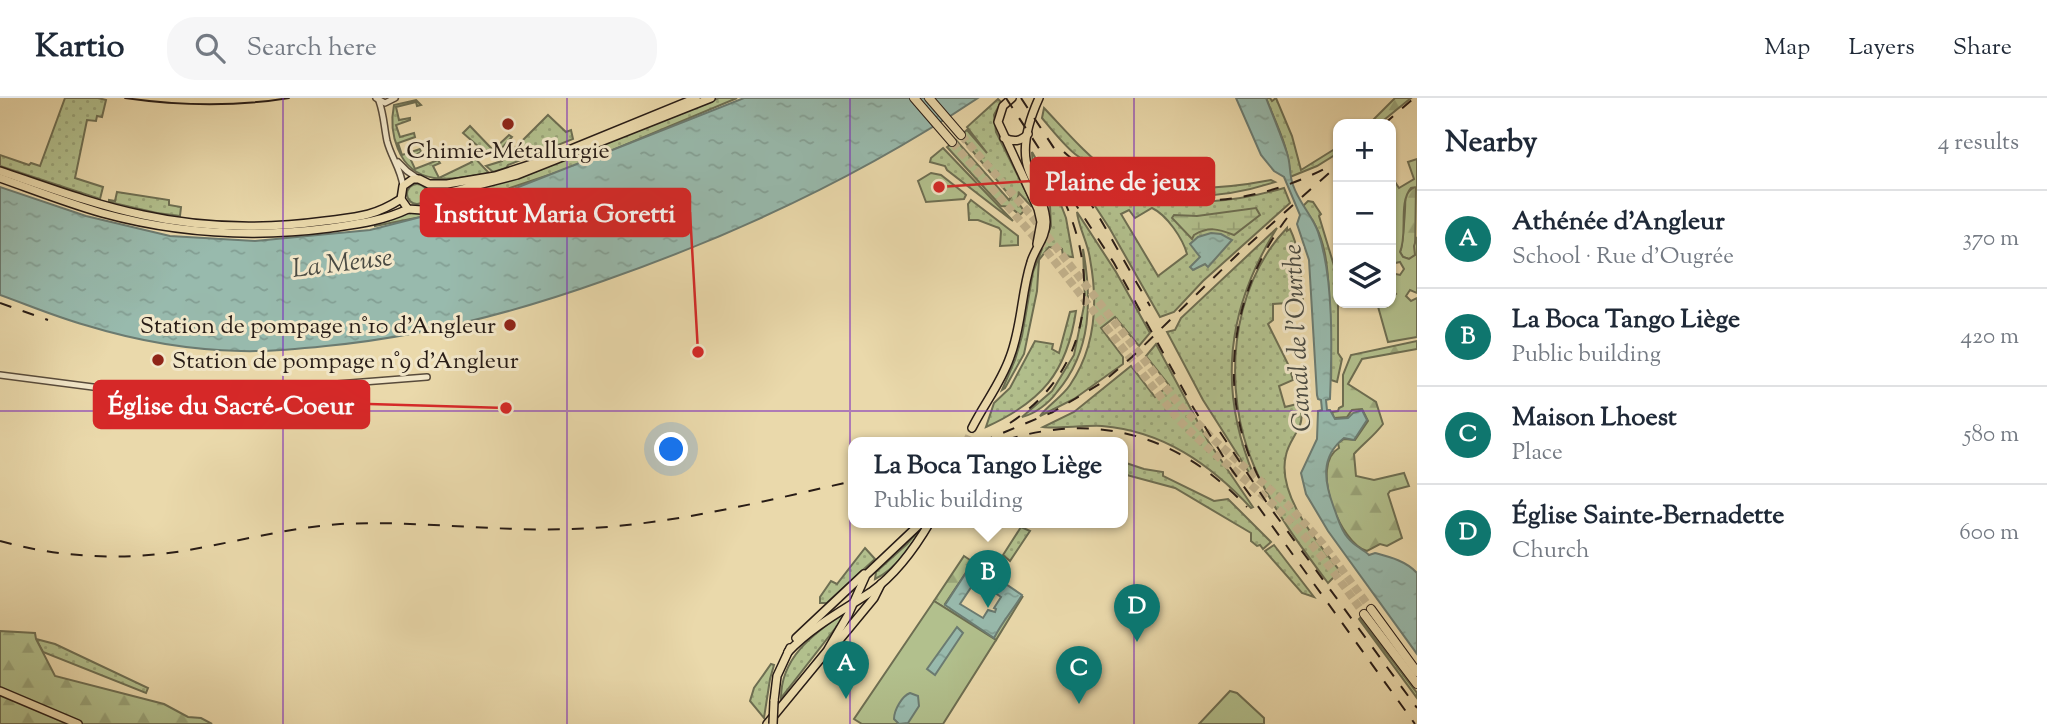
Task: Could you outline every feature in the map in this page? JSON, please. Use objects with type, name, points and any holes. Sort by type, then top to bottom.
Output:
[{"type":"highway","points":[[914,98],[952,142]]},
{"type":"highway","points":[[929,98],[961,135]]},
{"type":"highway","points":[[1417,672],[1368,611],[1417,684]]},
{"type":"main road","points":[[696,98],[547,159],[495,177],[429,184],[413,179],[403,186],[401,199],[408,209],[416,212],[443,194],[526,172],[711,98]]},
{"type":"main road","points":[[972,428],[995,391],[1010,357],[1041,222],[1038,209],[1000,130],[999,114],[1012,98]]},
{"type":"main road","points":[[1035,251],[1043,238],[1046,222],[1042,201],[1025,157],[1037,99]]},
{"type":"main road","points":[[1004,138],[1014,142],[1023,139],[1028,133]]},
{"type":"main road","points":[[0,171],[130,212],[202,223],[265,226],[368,216],[401,199]]},
{"type":"main road","points":[[0,178],[101,212],[161,226],[210,231],[241,233],[311,230],[368,222],[408,209]]},
{"type":"main road","points":[[429,184],[432,201]]},
{"type":"main road","points":[[767,724],[827,651],[855,601],[863,580],[916,528]]},
{"type":"main road","points":[[788,652],[814,628],[881,583],[910,552],[926,528]]},
{"type":"main road","points":[[873,568],[873,580],[881,583]]},
{"type":"main road","points":[[773,724],[777,676],[797,637],[873,568]]},
{"type":"main road","points":[[827,651],[837,643],[874,598],[881,583]]},
{"type":"main road","points":[[0,691],[78,724]]},
{"type":"street","points":[[385,116],[392,100],[378,99],[385,116],[387,141],[403,186]]},
{"type":"street","points":[[394,157],[407,172],[419,179]]},
{"type":"street","points":[[0,375],[170,397],[426,377]]},
{"type":"green space","points":[[65,98],[106,100],[102,117],[97,116],[96,121],[87,120],[75,178],[103,187],[100,199],[0,166],[0,155],[40,166]]},
{"type":"green space","points":[[719,98],[737,98],[570,168],[426,216],[375,226],[408,212],[424,212],[446,197],[509,180]]},
{"type":"green space","points":[[1266,98],[1272,101],[1276,98],[1292,136],[1301,170],[1333,150],[1333,156],[1290,177],[1285,147]]},
{"type":"green space","points":[[1395,98],[1411,98],[1385,119],[1374,119]]},
{"type":"green space","points":[[998,99],[1001,102],[994,115],[996,132],[1032,204],[1031,206],[1019,193],[1017,201],[1024,211],[1020,215],[1010,207],[1001,206],[947,147],[956,140],[1009,200],[1011,197],[960,136],[967,130],[987,153],[967,127]]},
{"type":"green space","points":[[416,100],[421,105],[417,106],[416,102],[396,107],[399,120],[410,118],[396,125],[400,137],[414,133],[415,137],[398,143],[402,155],[420,149],[421,152],[410,158],[415,169],[438,160],[440,163],[433,166],[439,178],[472,162],[468,154],[470,153],[489,173],[449,179],[437,178],[425,176],[414,170],[405,162],[398,149],[393,133],[394,105]]},
{"type":"green space","points":[[1044,108],[1093,158],[1126,181],[1166,188],[1212,188],[1271,180],[1275,182],[1222,194],[1196,196],[1146,190],[1098,170],[1075,154],[1042,118]]},
{"type":"green space","points":[[548,115],[566,132],[571,130],[573,139],[506,168],[493,172],[486,166],[502,161]]},
{"type":"green space","points":[[470,126],[493,150],[509,135],[512,137],[497,153],[488,155],[463,133]]},
{"type":"green space","points":[[943,148],[1013,221],[945,166],[930,162]]},
{"type":"green space","points":[[1032,152],[1040,166],[1048,171],[1066,218],[1073,257],[1063,256],[1062,249],[1049,247],[1039,260],[1037,291],[1024,354],[1002,390],[1022,336],[1033,272],[1051,226],[1050,206],[1033,171]]},
{"type":"green space","points":[[1417,159],[1417,187],[1411,188],[1407,194],[1400,252],[1403,257],[1409,259],[1415,255],[1417,237],[1417,293],[1410,290],[1406,296],[1411,301],[1417,298],[1417,337],[1388,342],[1378,308],[1396,308],[1396,274],[1400,275],[1404,269],[1400,262],[1396,263],[1396,184],[1399,188],[1414,179],[1408,162]]},
{"type":"green space","points":[[1065,160],[1128,196],[1131,194],[1208,202],[1284,188],[1290,203],[1203,281],[1174,312],[1160,317],[1110,229]],"holes":[[[1152,208],[1174,228],[1187,254],[1158,276],[1121,214],[1129,210],[1135,218]]]},
{"type":"green space","points":[[931,173],[941,175],[964,193],[964,199],[926,202],[918,181]]},
{"type":"green space","points":[[413,184],[421,184],[427,194],[421,204],[413,204],[407,198],[407,190]]},
{"type":"green space","points":[[1416,185],[1415,255],[1409,259],[1403,257],[1400,252],[1405,195]]},
{"type":"green space","points":[[117,192],[169,200],[169,205],[181,207],[180,216],[109,202],[115,201]]},
{"type":"green space","points":[[971,200],[1018,236],[1018,245],[1000,246],[999,228],[978,220],[969,220],[968,204]]},
{"type":"green space","points":[[1308,201],[1313,202],[1321,214],[1319,216],[1333,262],[1333,308],[1338,308],[1338,353],[1342,359],[1337,382],[1331,380],[1326,260],[1318,232],[1302,207]]},
{"type":"green space","points":[[1256,208],[1260,215],[1234,235],[1209,229],[1199,232],[1192,239],[1172,218],[1174,215],[1197,216]]},
{"type":"green space","points":[[1077,212],[1116,272],[1150,333],[1139,346],[1115,317],[1101,328],[1123,357],[1123,364],[1074,399],[1040,416],[1067,389],[1079,370],[1093,324],[1093,275]]},
{"type":"green space","points":[[1277,228],[1247,288],[1233,349],[1235,411],[1242,443],[1254,476],[1252,477],[1203,400],[1167,332],[1175,330],[1181,318]]},
{"type":"green space","points":[[1287,228],[1294,238],[1298,256],[1303,302],[1273,304],[1273,320],[1268,324],[1293,380],[1279,386],[1285,407],[1301,403],[1301,422],[1287,451],[1287,486],[1310,532],[1340,571],[1328,583],[1269,497],[1244,437],[1238,406],[1235,374],[1243,310],[1253,280],[1268,252]]},
{"type":"green space","points":[[1083,249],[1088,305],[1083,342],[1077,359],[1069,376],[1050,400],[1037,411],[1022,417],[1052,391],[1074,355],[1085,301]]},
{"type":"green space","points":[[1076,311],[1066,352],[1048,383],[1022,407],[986,427],[994,403],[1010,388],[1035,341],[1053,344],[1052,349],[1059,353],[1070,312]]},
{"type":"green space","points":[[1417,341],[1417,349],[1362,359],[1348,384],[1376,402],[1383,424],[1354,454],[1356,476],[1374,480],[1404,473],[1409,486],[1388,494],[1402,538],[1387,546],[1380,544],[1367,551],[1357,545],[1338,520],[1328,486],[1327,470],[1330,457],[1339,448],[1338,443],[1344,439],[1355,440],[1368,421],[1362,409],[1352,410],[1347,417],[1334,418],[1332,412],[1343,406],[1343,375],[1351,355]]},
{"type":"green space","points":[[1156,344],[1208,441],[1253,507],[1219,477],[1184,452],[1145,435],[1102,426],[1043,427],[1074,412],[1131,366],[1155,397],[1169,385],[1146,356]]},
{"type":"green space","points":[[1128,464],[1163,472],[1163,476],[1214,501],[1228,499],[1271,542],[1263,549],[1260,545],[1257,546],[1251,541],[1251,533],[1175,488],[1128,475]]},
{"type":"green space","points":[[922,528],[898,562],[875,579],[876,572]]},
{"type":"green space","points":[[1020,528],[1030,531],[1010,561],[1003,555]]},
{"type":"green space","points":[[1274,545],[1314,597],[1302,593],[1265,551]]},
{"type":"green space","points":[[865,548],[875,559],[827,603],[820,603],[820,597],[831,581],[837,584]]},
{"type":"green space","points":[[964,556],[973,562],[945,604],[994,637],[1004,618],[1023,596],[996,640],[934,601]]},
{"type":"green space","points":[[934,601],[996,640],[943,724],[862,724],[854,719]]},
{"type":"green space","points":[[842,614],[844,617],[781,698],[782,684],[792,659],[820,630]]},
{"type":"green space","points":[[1359,619],[1417,693],[1417,698]]},
{"type":"green space","points":[[0,631],[35,633],[55,676],[164,704],[188,717],[201,718],[212,724],[0,724]]},
{"type":"green space","points":[[36,639],[55,644],[148,688],[146,693],[43,652]]},
{"type":"green space","points":[[771,664],[774,665],[764,718],[750,701],[754,688]]},
{"type":"green space","points":[[1230,691],[1237,693],[1264,718],[1264,724],[1199,724]]},
{"type":"water","name":"La Meuse","points":[[744,98],[978,98],[843,178],[701,244],[569,293],[432,330],[361,342],[294,349],[202,349],[142,340],[104,330],[0,295],[0,187],[86,216],[170,236],[255,241],[370,230],[483,201]]},
{"type":"water","name":"Canal de l'Ourthe","points":[[1236,98],[1266,98],[1287,153],[1293,185],[1318,232],[1327,271],[1331,314],[1330,399],[1326,400],[1327,410],[1330,410],[1335,419],[1348,418],[1362,410],[1367,420],[1354,440],[1344,438],[1331,453],[1326,470],[1328,488],[1341,527],[1350,541],[1369,555],[1375,553],[1392,558],[1408,565],[1417,573],[1417,654],[1328,531],[1306,494],[1301,473],[1317,439],[1318,411],[1322,410],[1321,400],[1317,395],[1309,260],[1297,224],[1300,215],[1284,177],[1274,171],[1261,155]]},
{"type":"water","points":[[1211,233],[1221,234],[1232,240],[1208,267],[1205,264],[1193,270],[1190,267],[1200,257],[1190,244],[1198,237]]},
{"type":"water","points":[[973,562],[1022,595],[994,638],[945,605]],"holes":[[[976,580],[1001,597],[994,608],[995,612],[988,610],[983,618],[960,604]]]},
{"type":"water","points":[[957,627],[963,633],[935,675],[927,669]]},
{"type":"water","points":[[910,693],[918,696],[919,706],[908,723],[899,724],[894,719],[895,712],[901,700]]},
{"type":"tunnel","points":[[961,135],[1030,214],[1178,403],[1214,440],[1288,505],[1323,544],[1371,609]]},
{"type":"tunnel","points":[[952,142],[1048,253],[1178,419],[1300,532],[1364,614]]},
{"type":"tunnel","points":[[968,437],[972,428]]},
{"type":"tram line","points":[[125,98],[207,104],[289,98]]},
{"type":"railway","points":[[1006,98],[1114,263],[1191,404],[1229,466],[1415,724]]},
{"type":"railway","points":[[1021,98],[1098,215],[1150,306]]},
{"type":"railway","points":[[1390,119],[1414,98]]},
{"type":"railway","points":[[1064,152],[1093,173],[1124,188],[1157,197],[1191,201],[1260,193],[1326,168]]},
{"type":"railway","points":[[993,437],[1053,412],[1103,382],[1238,254],[1333,169]]},
{"type":"railway","points":[[1010,423],[1037,401],[1058,377],[1073,349],[1081,320],[1084,289],[1082,258],[1074,226],[1061,194]]},
{"type":"railway","points":[[1259,478],[1246,446],[1237,412],[1234,378],[1236,344],[1242,311],[1253,278],[1268,247],[1287,218]]},
{"type":"railway","points":[[0,303],[48,320]]},
{"type":"railway","points":[[1019,437],[1074,428],[1137,436],[1167,447],[1195,463],[1222,483],[1247,507]]},
{"type":"railway","points":[[1220,432],[1269,506],[1417,708]]},
{"type":"railway","points":[[0,541],[70,554],[141,556],[340,524],[514,529],[608,527],[714,512],[848,482]]},
{"type":"place","name":"Chimie-Métallurgie","points":[[508,124]]},
{"type":"place","name":"Plaine de jeux","points":[[939,187]]},
{"type":"place","name":"Station de pompage n°10 d'Angleur","points":[[510,325]]},
{"type":"place","name":"Institut Maria Goretti","points":[[698,352]]},
{"type":"place","name":"Station de pompage n°9 d'Angleur","points":[[158,360]]},
{"type":"place","name":"Église du Sacré-Coeur","points":[[506,408]]},
{"type":"place","name":"La Boca Tango Liège","points":[[988,608]]},
{"type":"place","name":"Église Sainte-Bernadette","points":[[1137,642]]},
{"type":"place","name":"Athénée d'Angleur","points":[[846,699]]},
{"type":"place","name":"Maison Lhoest","points":[[1079,704]]}]
